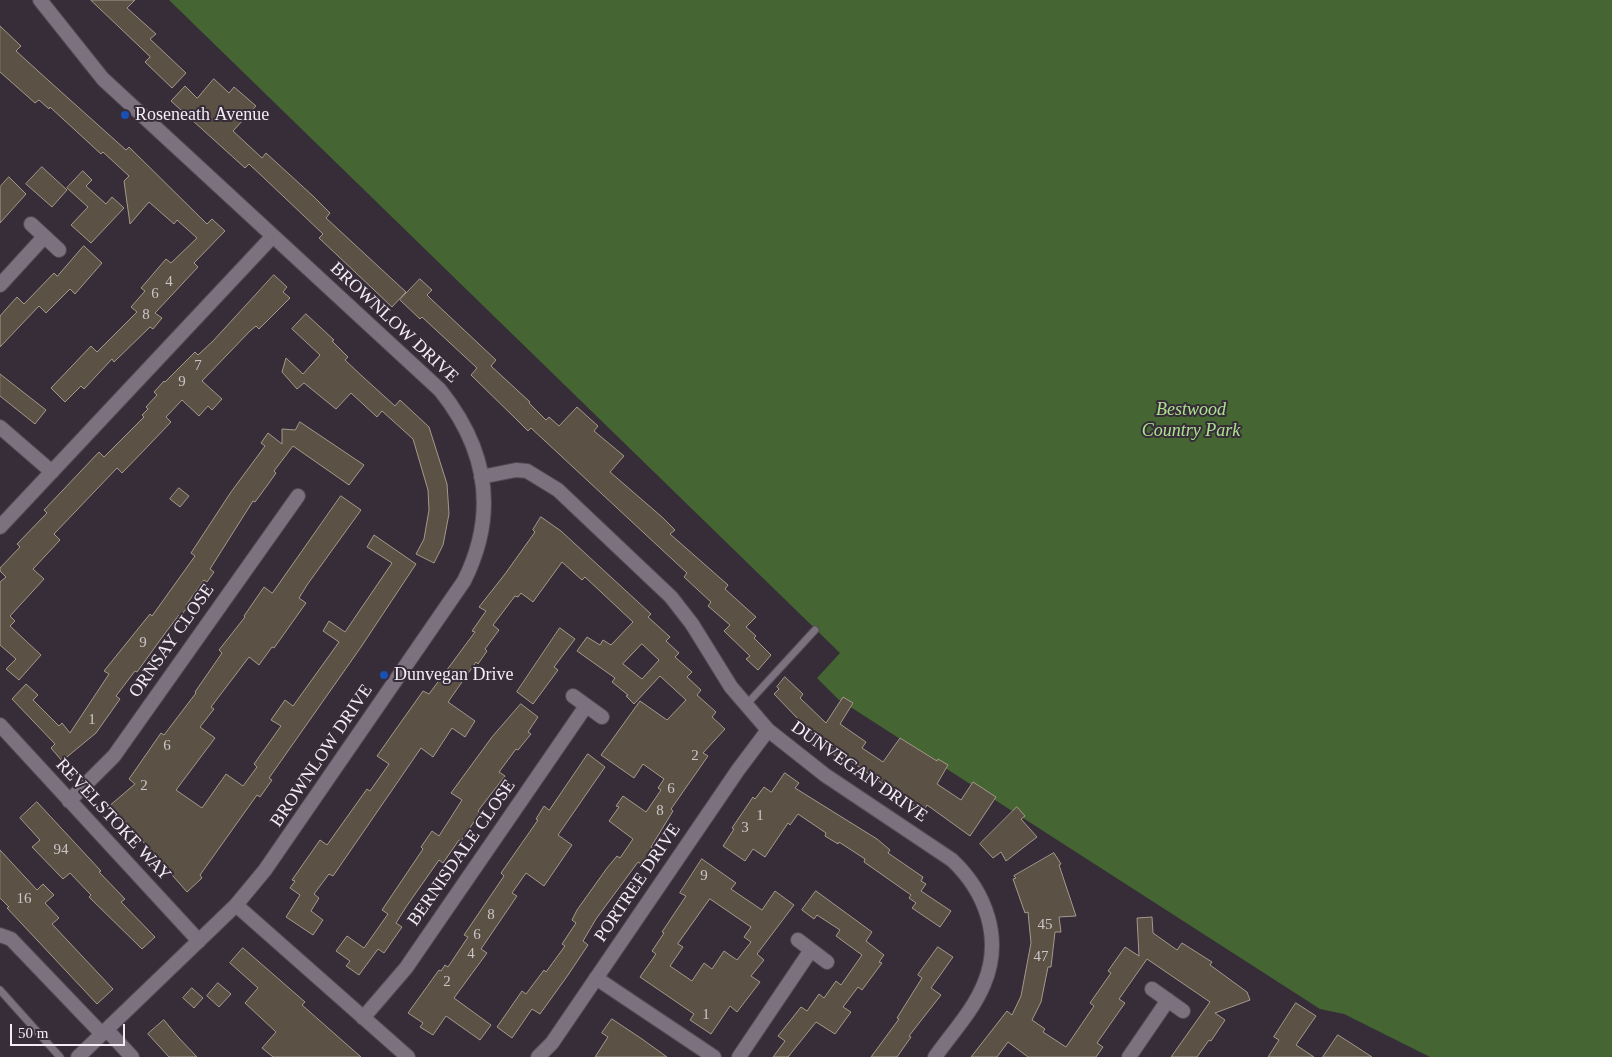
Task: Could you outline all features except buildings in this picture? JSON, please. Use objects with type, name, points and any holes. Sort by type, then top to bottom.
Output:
[{"type":"street","name":"BROWNLOW DRIVE","points":[[40,0],[103,79],[440,390],[456,410],[466,430],[481,477],[484,496],[482,537],[476,558],[464,581],[281,849],[236,906],[78,1057]]},
{"type":"street","points":[[31,224],[59,250]]},
{"type":"street","points":[[0,527],[273,236]]},
{"type":"street","points":[[0,285],[44,237]]},
{"type":"street","points":[[0,427],[52,472]]},
{"type":"street","name":"DUNVEGAN DRIVE","points":[[481,477],[516,470],[527,472],[558,490],[671,597],[692,624],[720,672],[768,730],[825,775],[952,860],[978,892],[990,923],[992,956],[978,997],[935,1057]]},
{"type":"street","name":"ORNSAY CLOSE","points":[[69,801],[114,756],[298,496]]},
{"type":"street","points":[[572,696],[602,717]]},
{"type":"street","name":"BERNISDALE CLOSE","points":[[363,1018],[406,968],[586,706]]},
{"type":"street","name":"PORTREE DRIVE","points":[[538,1057],[552,1043],[738,770],[768,730]]},
{"type":"street","name":"REVELSTOKE WAY","points":[[2,732],[199,941]]},
{"type":"street","points":[[236,906],[408,1057]]},
{"type":"street","points":[[0,933],[11,939],[104,1032],[132,1057]]},
{"type":"street","points":[[798,940],[827,962]]},
{"type":"street","points":[[739,1057],[812,950]]},
{"type":"street","points":[[596,978],[714,1057]]},
{"type":"street","points":[[1152,989],[1183,1011]]},
{"type":"street","points":[[1129,1057],[1168,1000]]},
{"type":"lane","points":[[746,705],[815,630]]},
{"type":"lane","points":[[0,990],[60,1057]]},
{"type":"green space","name":"Bestwood Country Park","points":[[169,0],[1612,0],[1612,1057],[1430,1057],[1344,1014],[1320,1009],[838,699],[817,678],[840,653]]},
{"type":"place","name":"Roseneath Avenue","points":[[125,115]]},
{"type":"place","name":"Dunvegan Drive","points":[[384,675]]}]
